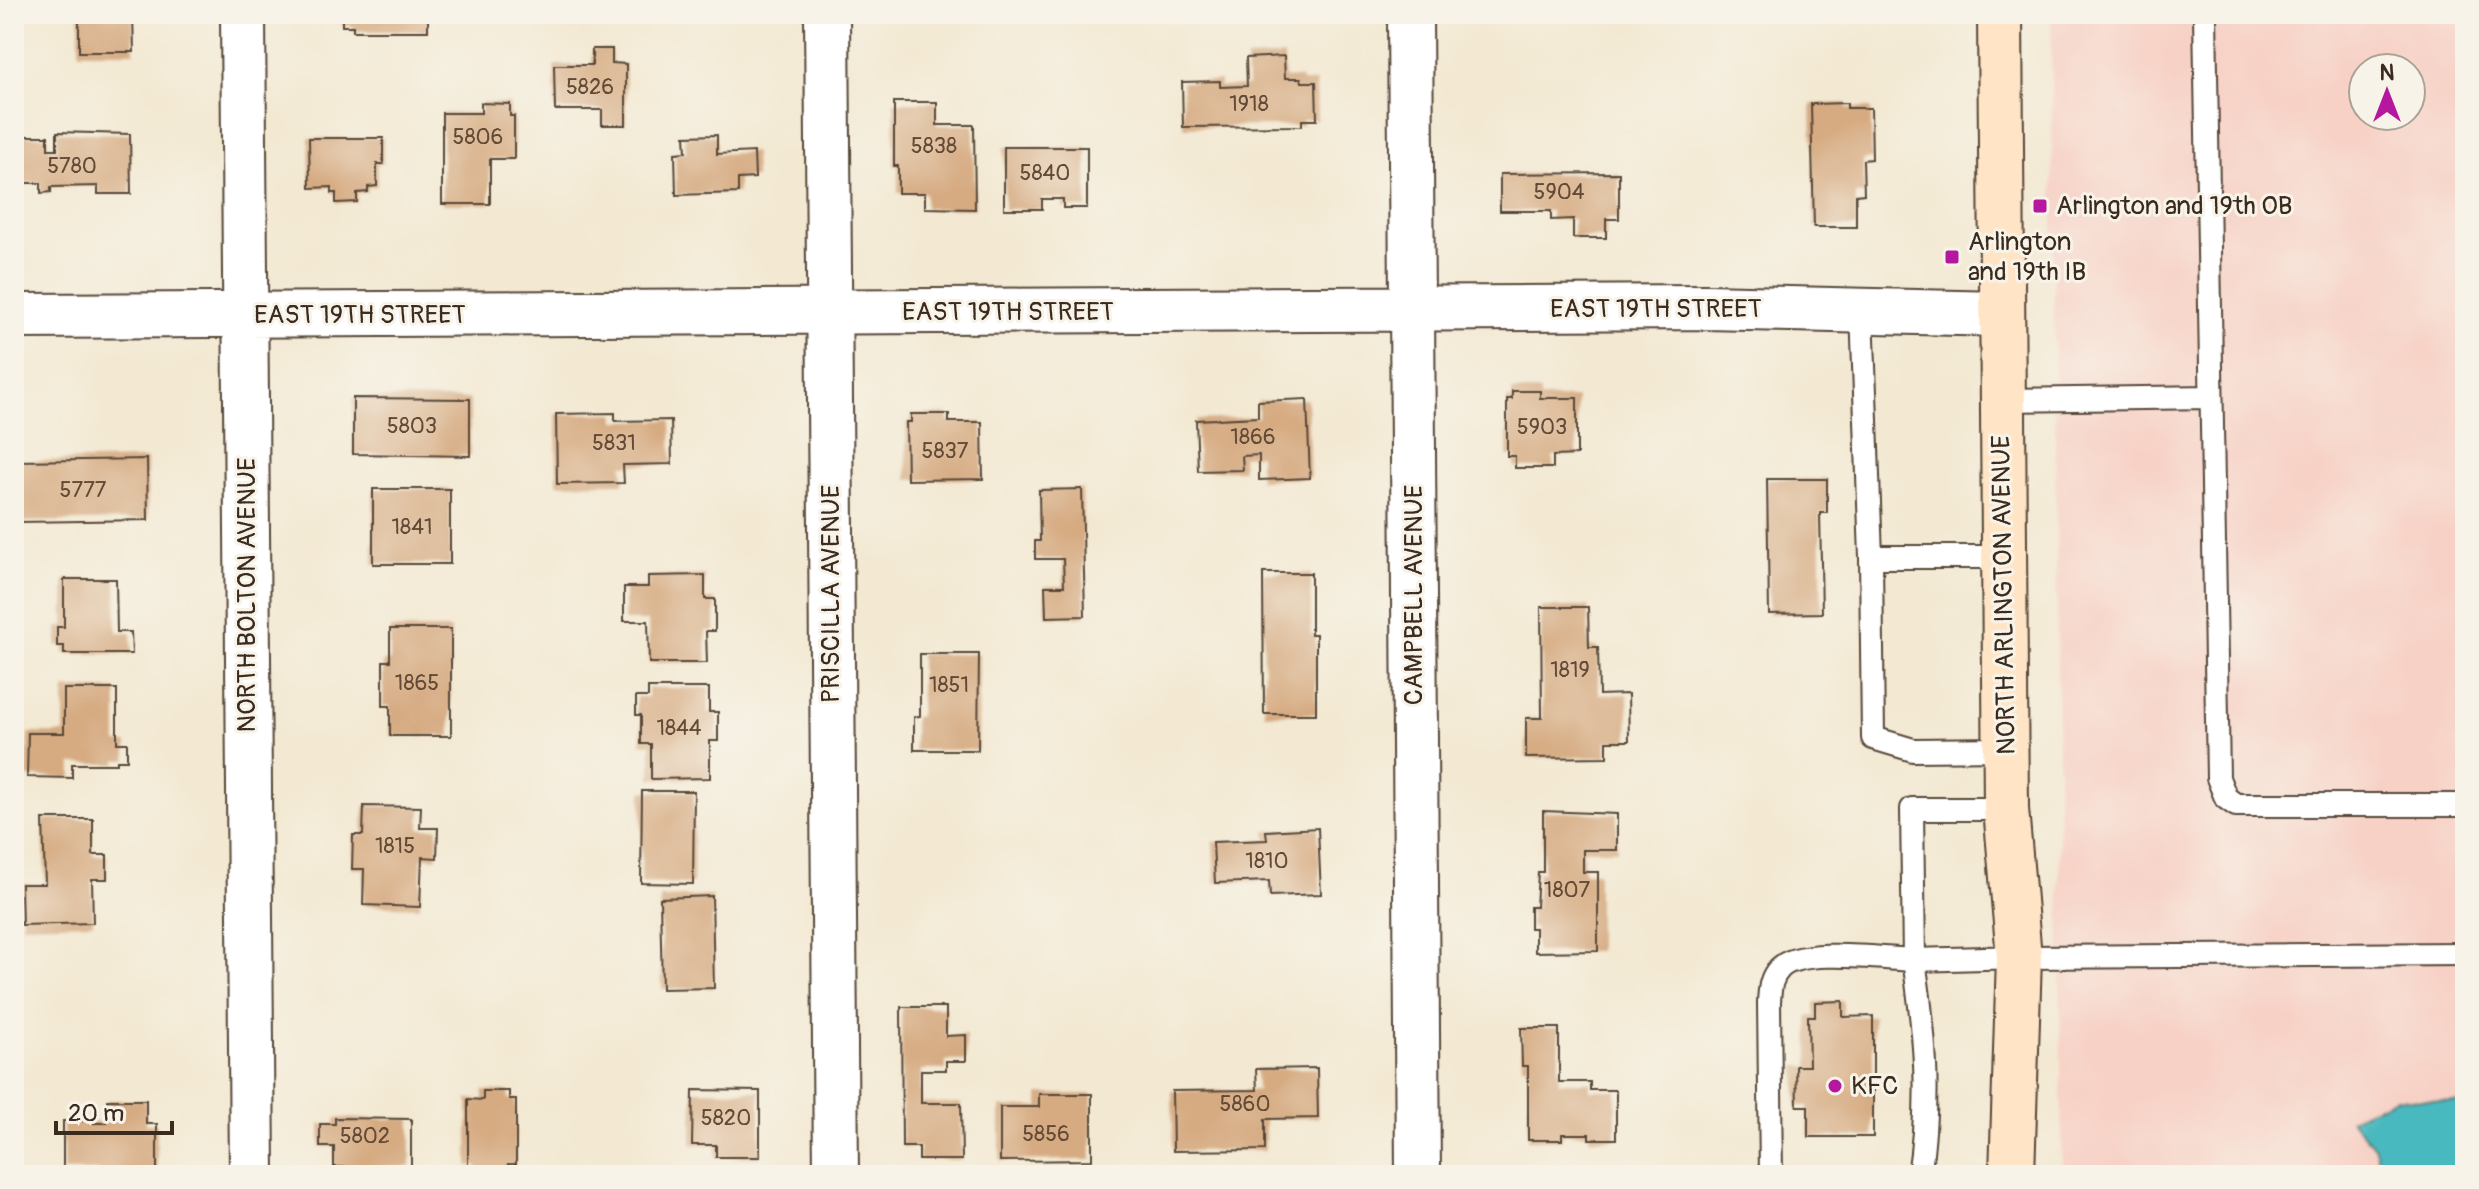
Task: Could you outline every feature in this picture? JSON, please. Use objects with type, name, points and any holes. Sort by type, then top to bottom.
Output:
[{"type":"main road","name":"NORTH ARLINGTON AVENUE","points":[[2000,14],[2006,809],[2019,957],[2012,1175]]},
{"type":"street","name":"NORTH BOLTON AVENUE","points":[[243,14],[252,1175]]},
{"type":"street","name":"PRISCILLA AVENUE","points":[[827,14],[836,1175]]},
{"type":"street","name":"CAMPBELL AVENUE","points":[[1410,14],[1418,1175]]},
{"type":"street","name":"EAST 19TH STREET","points":[[14,316],[1707,307],[2001,314]]},
{"type":"lane","points":[[2205,14],[2218,778],[2226,798],[2236,805],[2465,805]]},
{"type":"lane","points":[[1862,311],[1871,557],[1873,738],[1913,750],[2005,749]]},
{"type":"lane","points":[[2002,400],[2211,397]]},
{"type":"lane","points":[[1871,557],[2003,557]]},
{"type":"lane","points":[[1919,1175],[1927,1108],[1925,1039],[1914,960],[1912,809],[2006,809]]},
{"type":"lane","points":[[1771,1175],[1771,980],[1781,966],[1798,957],[1815,955],[1914,960],[2465,954]]},
{"type":"shaded area","points":[[2051,14],[2465,14],[2465,1175],[2062,1175]]},
{"type":"water","points":[[2396,1098],[2465,1103],[2465,1175],[2383,1175],[2374,1146],[2350,1119]]},
{"type":"building","points":[[79,14],[133,14],[134,52],[79,52]]},
{"type":"building","points":[[342,14],[428,14],[428,31],[353,31],[353,26],[342,26]]},
{"type":"building","points":[[592,49],[612,49],[612,63],[626,64],[626,125],[602,125],[602,110],[555,110],[554,65],[592,65]]},
{"type":"building","points":[[1284,56],[1285,78],[1316,82],[1317,120],[1302,120],[1302,126],[1183,127],[1182,82],[1220,81],[1220,87],[1247,86],[1246,58]]},
{"type":"building","points":[[894,102],[937,102],[937,125],[974,125],[975,209],[925,208],[925,193],[898,193],[898,166],[894,166]]},
{"type":"building","points":[[481,103],[510,104],[510,116],[514,116],[514,159],[490,159],[490,204],[442,204],[442,113],[481,113]]},
{"type":"building","points":[[1847,103],[1847,108],[1871,108],[1872,159],[1863,160],[1864,194],[1856,195],[1856,227],[1814,227],[1811,104]]},
{"type":"building","points":[[57,132],[130,134],[131,194],[98,194],[98,186],[51,187],[51,192],[41,193],[41,183],[14,183],[14,136],[48,136],[48,149],[57,149]]},
{"type":"building","points":[[717,135],[717,154],[754,152],[755,178],[738,179],[738,193],[676,195],[675,153],[686,152],[685,136]]},
{"type":"building","points":[[309,138],[383,138],[383,164],[377,164],[377,186],[368,187],[368,192],[357,193],[357,202],[336,203],[336,193],[332,193],[332,187],[310,188]]},
{"type":"building","points":[[1004,147],[1087,147],[1087,208],[1063,208],[1063,199],[1042,199],[1042,209],[1004,209]]},
{"type":"building","points":[[1619,173],[1619,219],[1606,219],[1606,238],[1573,238],[1573,219],[1551,220],[1551,211],[1500,211],[1500,174]]},
{"type":"building","points":[[1512,391],[1540,391],[1540,398],[1577,398],[1577,455],[1553,456],[1553,468],[1515,468],[1515,456],[1507,456],[1507,399],[1512,399]]},
{"type":"building","points":[[353,398],[470,399],[470,456],[353,454]]},
{"type":"building","points":[[1307,399],[1310,478],[1259,480],[1259,455],[1242,456],[1243,470],[1198,471],[1196,420],[1258,417],[1258,401]]},
{"type":"building","points":[[615,413],[615,421],[671,420],[672,464],[623,465],[624,483],[557,484],[556,414]]},
{"type":"building","points":[[911,414],[949,414],[949,422],[982,422],[983,479],[907,480],[906,422],[911,422]]},
{"type":"building","points":[[147,459],[148,520],[19,522],[18,461]]},
{"type":"building","points":[[1767,479],[1827,479],[1827,513],[1820,513],[1822,613],[1769,614]]},
{"type":"building","points":[[373,489],[450,489],[450,564],[373,564]]},
{"type":"building","points":[[1082,489],[1085,616],[1046,617],[1045,586],[1064,586],[1063,559],[1035,559],[1035,541],[1040,541],[1039,490]]},
{"type":"building","points":[[1263,573],[1311,573],[1311,634],[1316,634],[1316,714],[1264,714]]},
{"type":"building","points":[[705,575],[705,599],[715,599],[715,631],[706,631],[707,663],[649,663],[648,621],[624,621],[624,587],[648,587],[648,576]]},
{"type":"building","points":[[64,579],[116,579],[117,632],[131,632],[132,654],[64,654],[64,646],[57,646],[57,627],[64,627]]},
{"type":"building","points":[[1541,607],[1588,607],[1589,647],[1598,647],[1599,695],[1628,694],[1629,741],[1607,741],[1607,757],[1526,758],[1526,718],[1542,718]]},
{"type":"building","points":[[390,629],[451,629],[451,736],[390,736],[390,706],[383,706],[383,661],[390,661]]},
{"type":"building","points":[[920,654],[979,654],[978,750],[914,750],[914,717],[920,716]]},
{"type":"building","points":[[648,688],[709,688],[709,712],[718,712],[718,741],[710,741],[710,778],[651,779],[651,744],[641,744],[641,715],[636,715],[636,697],[648,697]]},
{"type":"building","points":[[64,689],[117,689],[117,743],[127,743],[127,760],[117,760],[117,764],[72,764],[72,778],[27,777],[28,733],[64,733]]},
{"type":"building","points":[[642,791],[694,791],[693,884],[641,883]]},
{"type":"building","points":[[364,806],[421,807],[420,828],[438,828],[437,858],[422,857],[420,907],[363,905],[364,869],[352,869],[353,835],[363,835]]},
{"type":"building","points":[[1543,811],[1617,814],[1617,850],[1583,850],[1583,872],[1598,872],[1598,951],[1535,952],[1535,928],[1530,928],[1530,907],[1536,907],[1538,872],[1543,872]]},
{"type":"building","points":[[43,819],[93,819],[93,855],[107,855],[107,879],[92,879],[93,923],[22,925],[21,884],[45,884]]},
{"type":"building","points":[[1318,828],[1321,894],[1270,896],[1269,881],[1215,883],[1213,842],[1267,840],[1266,831]]},
{"type":"building","points":[[712,896],[714,988],[662,989],[660,898]]},
{"type":"building","name":"KFC","points":[[1843,1001],[1843,1017],[1873,1016],[1873,1137],[1808,1137],[1808,1106],[1797,1106],[1796,1066],[1809,1066],[1808,1016],[1815,1016],[1815,1002]]},
{"type":"building","points":[[901,1007],[946,1007],[946,1036],[966,1035],[966,1061],[946,1061],[946,1070],[921,1070],[921,1103],[961,1103],[962,1160],[919,1160],[919,1147],[902,1147]]},
{"type":"building","points":[[1521,1028],[1559,1028],[1559,1082],[1590,1082],[1590,1090],[1616,1090],[1616,1139],[1589,1139],[1589,1134],[1562,1134],[1562,1140],[1528,1140],[1528,1066],[1522,1066]]},
{"type":"building","points":[[1317,1068],[1318,1118],[1265,1119],[1265,1150],[1173,1151],[1172,1091],[1257,1090],[1256,1069]]},
{"type":"building","points":[[693,1090],[760,1091],[760,1157],[716,1157],[716,1145],[692,1145]]},
{"type":"building","points":[[483,1091],[509,1091],[509,1099],[516,1099],[516,1164],[508,1164],[508,1175],[477,1175],[477,1166],[468,1166],[468,1099],[483,1100]]},
{"type":"building","points":[[1039,1094],[1092,1094],[1092,1160],[1000,1161],[1000,1107],[1039,1107]]},
{"type":"building","points":[[107,1100],[146,1100],[146,1124],[157,1124],[157,1171],[99,1175],[99,1171],[63,1171],[63,1121],[107,1123]]},
{"type":"building","points":[[335,1118],[411,1119],[411,1167],[334,1167],[334,1147],[320,1147],[320,1124],[335,1124]]},
{"type":"place","name":"Arlington and 19th OB","points":[[2040,206]]},
{"type":"place","name":"Arlington and 19th IB","points":[[1952,257]]},
{"type":"place","name":"KFC","points":[[1835,1086]]}]
